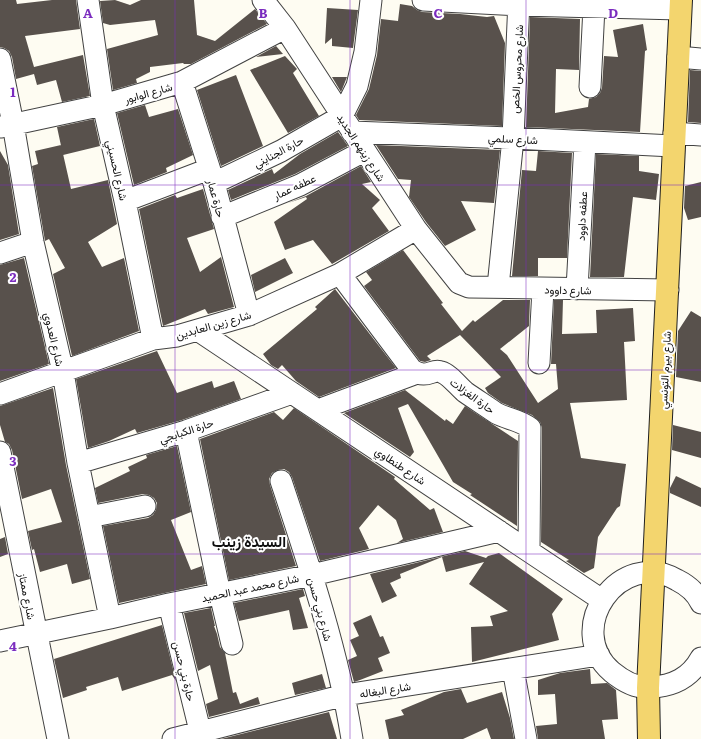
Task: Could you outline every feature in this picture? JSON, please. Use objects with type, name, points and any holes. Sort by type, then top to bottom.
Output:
[{"type":"main road","name":"شارع بيرم التونسي","points":[[649,739],[648,688],[668,290],[680,4]]},
{"type":"street","name":"شارع الحسيني","points":[[88,0],[103,105],[125,201],[153,339]]},
{"type":"street","name":"شارع زينهم الجديد","points":[[263,0],[285,28],[416,230],[459,283],[468,287]]},
{"type":"street","points":[[347,124],[365,52],[371,0]]},
{"type":"street","points":[[423,0],[519,2],[594,7],[680,4]]},
{"type":"street","name":"شارع محروس الخص","points":[[498,287],[513,138],[519,2]]},
{"type":"street","points":[[590,87],[594,7]]},
{"type":"street","name":"شارع الوابور","points":[[6,126],[103,105],[182,82],[285,28]]},
{"type":"street","points":[[678,57],[701,59]]},
{"type":"street","name":"شارع العدوي","points":[[0,59],[6,126],[62,372],[78,463],[110,618]]},
{"type":"street","name":"حارة عمار","points":[[182,82],[212,176],[249,315]]},
{"type":"street","name":"شارع سلمي","points":[[347,124],[513,138],[585,142],[674,140],[701,136]]},
{"type":"street","name":"حارة الجنايني","points":[[125,201],[212,176],[281,151],[347,124]]},
{"type":"street","name":"عطفه داوود","points":[[577,289],[585,142]]},
{"type":"street","name":"عطفه عمار","points":[[222,217],[300,185],[364,151]]},
{"type":"street","name":"شارع زين العابدين","points":[[0,394],[153,339],[199,331],[249,315],[340,274],[416,230]]},
{"type":"street","points":[[0,253],[33,242]]},
{"type":"street","points":[[318,410],[417,373],[408,365],[340,274]]},
{"type":"street","name":"شارع داوود","points":[[468,287],[668,290]]},
{"type":"street","points":[[539,363],[542,289]]},
{"type":"street","name":"شارع طنطاوي","points":[[199,331],[602,600]]},
{"type":"street","name":"حارة الغزلات","points":[[417,373],[423,375],[441,372],[465,392],[497,413],[525,424],[530,428],[529,551]]},
{"type":"street","name":"حارة الكبابجي","points":[[78,463],[186,431],[292,393]]},
{"type":"street","points":[[186,431],[232,644]]},
{"type":"street","name":"شارع ممتاز","points":[[0,452],[58,739]]},
{"type":"street","name":"شارع بني حسن","points":[[281,481],[312,574],[345,695],[352,739]]},
{"type":"street","points":[[90,517],[144,506]]},
{"type":"street","name":"شارع محمد عبد الحميد","points":[[0,641],[312,574],[499,531]]},
{"type":"street","points":[[700,665],[683,678],[667,686],[648,688],[633,685],[620,678],[608,668],[600,655],[595,642],[594,628],[596,613],[602,600],[611,588],[624,579],[638,574],[654,573],[671,576],[687,585],[701,602]]},
{"type":"street","name":"حارة بني حسن","points":[[169,604],[201,735]]},
{"type":"street","name":"شارع البغاله","points":[[173,739],[201,735],[345,695],[600,655]]},
{"type":"street","points":[[513,669],[526,739]]},
{"type":"building","points":[[0,0],[16,0],[17,4],[52,0],[76,0],[80,29],[25,36],[34,67],[83,55],[90,96],[62,102],[56,80],[37,85],[34,74],[16,79],[12,57],[9,51],[0,47]]},
{"type":"building","points":[[115,0],[130,5],[141,0],[194,0],[197,35],[215,41],[255,9],[267,24],[191,64],[183,63],[150,67],[150,72],[136,79],[137,83],[113,90],[107,49],[158,35],[155,20],[110,25],[103,23],[100,1]]},
{"type":"building","points":[[400,4],[412,6],[422,12],[487,17],[494,16],[505,43],[502,126],[359,120],[356,115],[369,89],[377,55],[381,19],[398,21]]},
{"type":"building","points":[[327,8],[358,10],[353,48],[332,46],[332,38],[325,44]]},
{"type":"building","points":[[530,17],[580,19],[579,70],[556,69],[555,113],[588,107],[589,99],[596,97],[602,88],[604,56],[618,57],[613,30],[643,24],[647,50],[645,51],[640,132],[526,127]]},
{"type":"building","points":[[276,46],[283,54],[256,57]]},
{"type":"building","points":[[285,56],[297,69],[293,73],[319,116],[288,133],[250,70]]},
{"type":"building","points":[[690,70],[701,71],[701,123],[688,122]]},
{"type":"building","points":[[236,75],[263,146],[221,166],[197,90]]},
{"type":"building","points":[[332,77],[347,77],[341,92]]},
{"type":"building","points":[[145,105],[149,117],[178,109],[193,155],[166,168],[167,172],[134,185],[117,113]]},
{"type":"building","points":[[94,119],[100,146],[63,155],[57,127]]},
{"type":"building","points":[[338,132],[348,146],[295,174],[231,200],[228,190],[272,169],[274,174],[300,154]]},
{"type":"building","points":[[61,145],[71,189],[108,180],[117,224],[88,242],[102,267],[124,258],[139,331],[72,356],[53,274],[65,268],[49,239],[45,241],[32,166],[38,164],[35,151]]},
{"type":"building","points":[[376,145],[500,150],[494,203],[461,201],[476,230],[445,246],[409,197],[411,180],[398,179]]},
{"type":"building","points":[[0,151],[8,165],[19,234],[0,240]]},
{"type":"building","points":[[538,151],[572,153],[567,258],[538,258],[538,276],[512,276],[522,170],[536,171]]},
{"type":"building","points":[[596,154],[639,156],[639,171],[659,174],[656,200],[633,197],[624,277],[590,277]]},
{"type":"building","points":[[361,166],[371,182],[362,184],[380,200],[372,208],[389,231],[332,264],[313,240],[285,250],[274,222],[307,199],[306,197],[288,203],[306,196]]},
{"type":"building","points":[[701,182],[701,217],[688,220],[684,208],[685,186]]},
{"type":"building","points":[[203,189],[214,229],[187,238],[200,272],[221,257],[234,307],[208,314],[205,309],[163,326],[139,209],[175,195],[177,198]]},
{"type":"building","points":[[403,250],[462,331],[473,320],[475,322],[503,300],[530,300],[529,326],[500,349],[507,355],[538,403],[558,389],[556,364],[551,364],[554,300],[563,300],[562,334],[597,333],[596,310],[633,308],[635,341],[624,342],[627,400],[570,403],[581,458],[626,464],[620,506],[617,508],[598,537],[594,568],[584,573],[566,561],[569,560],[541,542],[542,428],[540,422],[532,415],[502,403],[488,393],[485,388],[501,377],[460,335],[427,356],[431,360],[425,362],[420,361],[364,286],[372,280],[366,272]]},
{"type":"building","points":[[24,258],[49,364],[0,381],[0,265]]},
{"type":"building","points":[[285,258],[293,273],[255,292],[251,275]]},
{"type":"building","points":[[335,289],[396,368],[319,397],[296,381],[282,365],[278,369],[271,365],[263,354],[317,309],[315,307]]},
{"type":"building","points":[[691,311],[701,317],[701,382],[676,377],[678,331]]},
{"type":"building","points":[[157,351],[177,393],[212,381],[214,388],[234,381],[241,399],[182,420],[137,433],[135,429],[109,441],[88,448],[76,379]]},
{"type":"building","points":[[53,388],[66,465],[90,579],[72,584],[67,564],[40,572],[34,549],[32,550],[28,531],[62,522],[51,489],[22,499],[12,450],[9,444],[5,442],[0,425],[0,406]]},
{"type":"building","points":[[405,390],[445,421],[446,419],[453,424],[465,406],[518,441],[517,526],[453,482],[408,404],[398,408],[414,452],[410,457],[344,413]]},
{"type":"building","points":[[294,408],[395,477],[394,479],[430,510],[434,508],[443,532],[397,543],[403,539],[396,520],[378,505],[359,528],[369,549],[320,561],[292,477],[289,472],[284,469],[278,470],[272,473],[269,479],[270,485],[296,566],[229,580],[200,439],[274,412],[283,420]]},
{"type":"building","points":[[673,425],[701,432],[701,458],[672,450]]},
{"type":"building","points":[[177,446],[191,512],[171,520],[191,570],[202,566],[206,584],[119,603],[103,526],[148,518],[153,515],[156,510],[157,503],[154,498],[143,494],[98,503],[95,488],[130,471],[128,467],[147,458],[146,455]]},
{"type":"building","points":[[676,476],[701,488],[701,507],[670,493],[670,488]]},
{"type":"building","points":[[5,537],[8,554],[0,557],[0,539]]},
{"type":"building","points":[[465,551],[486,558],[499,553],[563,599],[552,614],[559,640],[472,662],[471,627],[493,626],[490,616],[508,611],[469,584],[484,562],[446,572],[442,557],[400,574],[401,578],[390,583],[397,596],[382,603],[370,574]]},
{"type":"building","points":[[303,589],[305,596],[299,598],[308,628],[293,630],[289,610],[239,621],[234,603]]},
{"type":"building","points":[[211,608],[220,647],[225,653],[233,693],[236,692],[240,704],[258,697],[260,704],[209,717],[206,704],[218,699],[210,665],[198,671],[184,613]]},
{"type":"building","points":[[371,615],[380,637],[383,636],[390,653],[378,658],[383,671],[354,682],[348,660],[357,656],[350,640],[359,636],[353,623]]},
{"type":"building","points":[[162,625],[176,681],[172,675],[122,691],[118,677],[86,687],[87,690],[63,698],[54,659]]},
{"type":"building","points":[[590,669],[591,684],[607,683],[616,690],[618,719],[602,720],[605,739],[538,739],[536,726],[557,724],[555,694],[538,695],[538,680],[560,673]]},
{"type":"building","points":[[322,674],[326,688],[295,695],[292,683]]},
{"type":"building","points":[[461,689],[467,703],[502,692],[510,718],[514,739],[491,739],[487,728],[463,739],[389,739],[385,720],[404,715],[401,710],[444,692]]},
{"type":"building","points":[[329,712],[337,739],[221,739]]},
{"type":"district","name":"السيدة زينب","points":[[249,540]]}]
